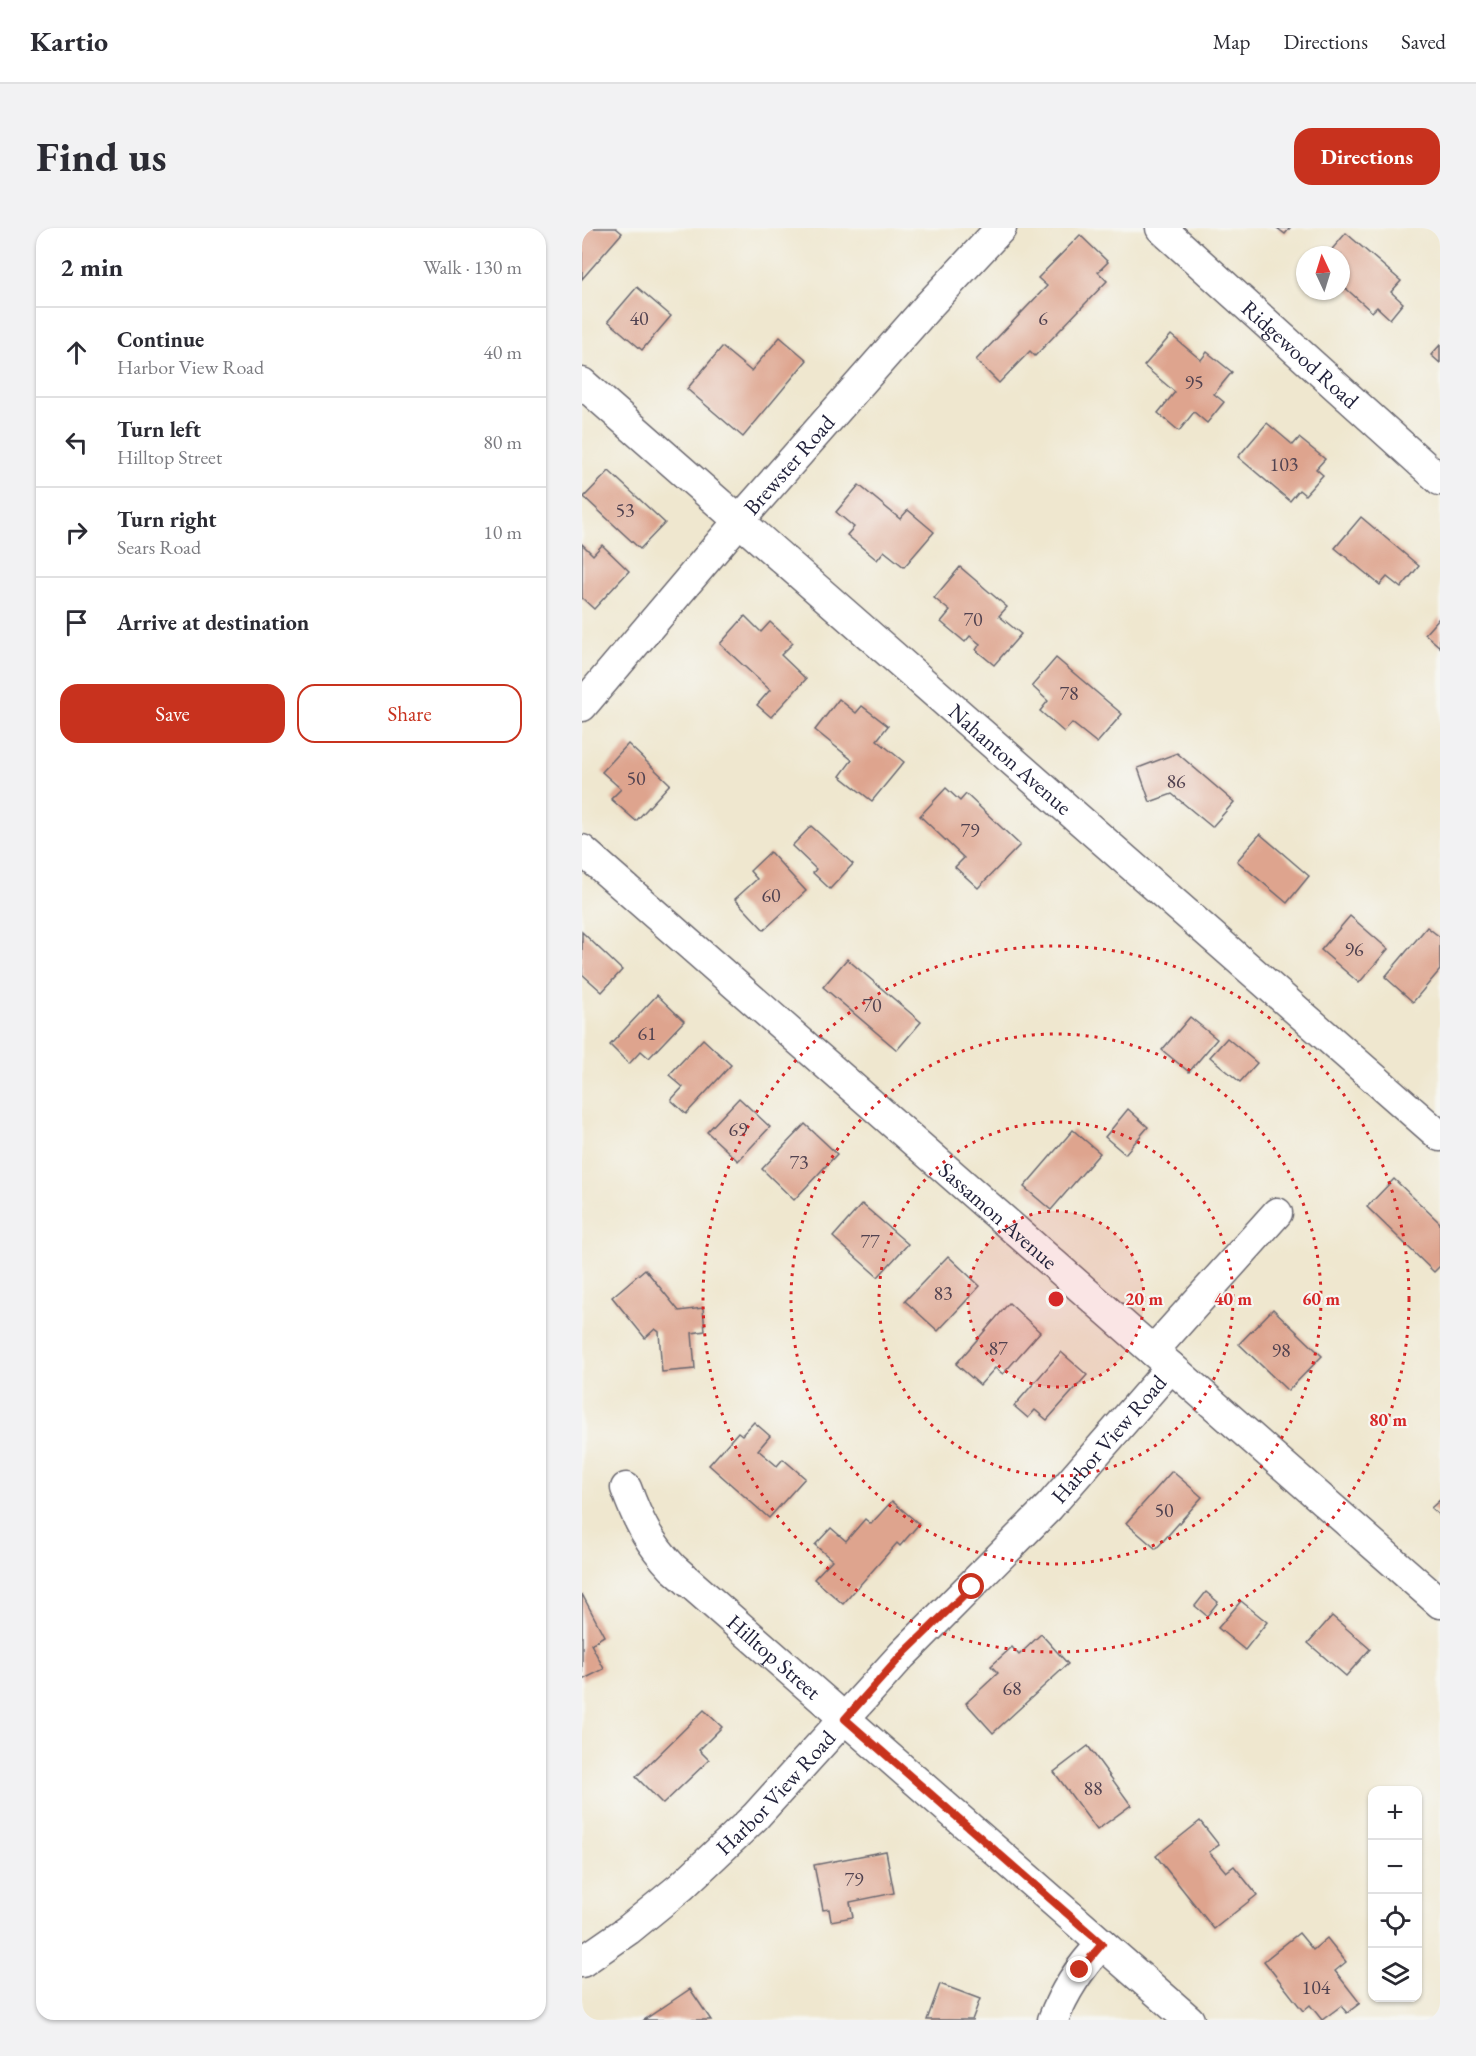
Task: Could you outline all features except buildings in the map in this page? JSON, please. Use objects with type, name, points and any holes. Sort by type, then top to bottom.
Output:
[{"type":"street","name":"Brewster Road","points":[[582,706],[739,521],[922,312],[1001,228]]},
{"type":"street","name":"Ridgewood Road","points":[[1161,228],[1440,480]]},
{"type":"street","name":"Nahanton Avenue","points":[[582,383],[1440,1136]]},
{"type":"street","name":"Sassamon Avenue","points":[[582,850],[1440,1603]]},
{"type":"street","name":"Harbor View Road","points":[[582,1962],[628,1930],[707,1864],[763,1809],[902,1655],[1049,1507],[1277,1213]]},
{"type":"street","name":"Hilltop Street","points":[[626,1488],[642,1527],[662,1556],[1189,2020]]},
{"type":"street","points":[[1053,2020],[1071,1983],[1090,1956],[1102,1944]]},
{"type":"route","points":[[972,1587],[902,1655],[845,1719],[1102,1944],[1080,1970]]}]
